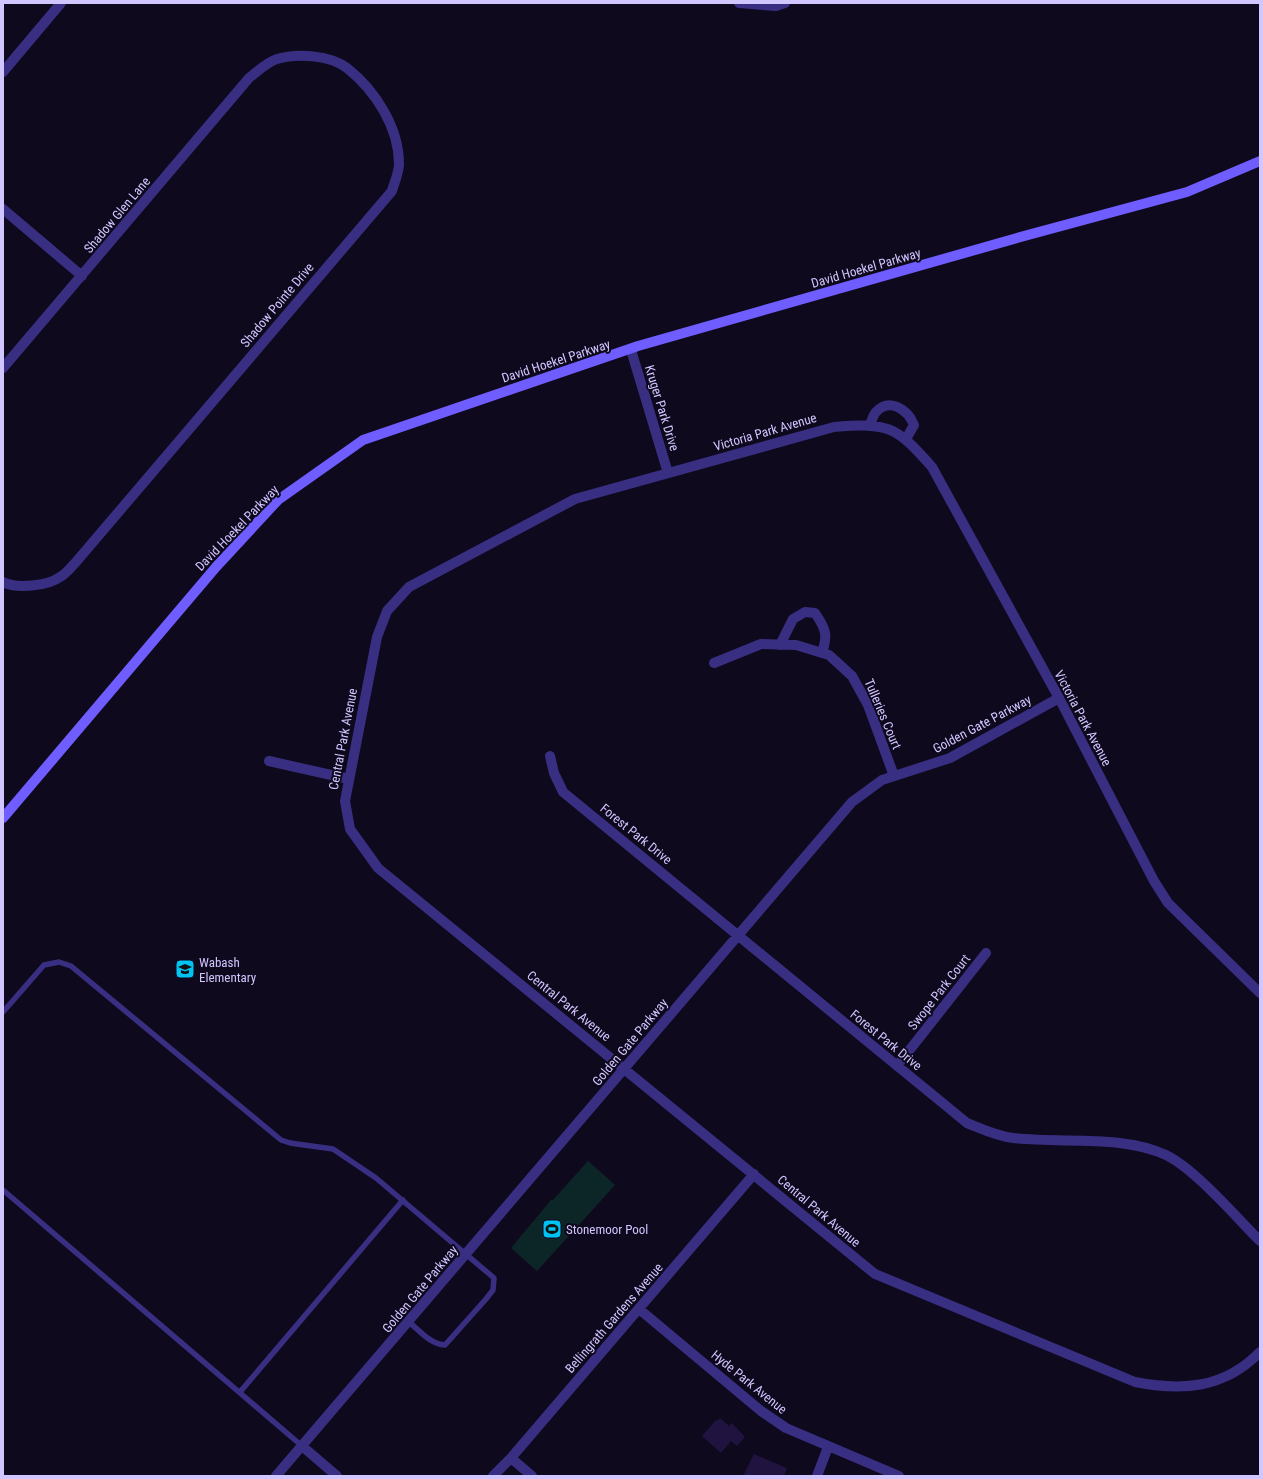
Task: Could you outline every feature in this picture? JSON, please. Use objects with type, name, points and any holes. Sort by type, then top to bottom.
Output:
[{"type":"main road","name":"David Hoekel Parkway","points":[[3,818],[216,567],[278,500],[363,440],[631,350],[638,346],[753,312],[1180,194],[1222,178],[1260,161]]},
{"type":"street","points":[[3,72],[61,3]]},
{"type":"street","points":[[739,3],[776,6],[785,3]]},
{"type":"street","name":"Shadow Pointe Drive","points":[[3,582],[7,584],[25,586],[43,585],[60,578],[76,562],[392,191],[399,166],[397,139],[385,113],[368,89],[347,68],[328,60],[298,55],[275,59],[249,78]]},
{"type":"street","name":"Shadow Glen Lane","points":[[3,368],[249,78]]},
{"type":"street","points":[[3,209],[82,276]]},
{"type":"street","name":"Kruger Park Drive","points":[[631,350],[668,473]]},
{"type":"street","points":[[870,424],[875,412],[886,406],[899,407],[910,415],[914,425],[906,439]]},
{"type":"street","name":"Victoria Park Avenue","points":[[668,473],[834,427],[870,424],[893,430],[906,439],[932,466],[1059,698],[1154,881],[1168,903],[1260,993]]},
{"type":"street","name":"Central Park Avenue","points":[[668,473],[575,499],[409,587],[387,611],[377,637],[345,801],[350,829],[378,868],[625,1068],[875,1274],[1135,1382],[1161,1387],[1183,1388],[1216,1382],[1249,1364],[1260,1352]]},
{"type":"street","points":[[780,645],[793,619],[805,612],[815,613],[822,624],[827,639],[822,653]]},
{"type":"street","name":"Tulleries Court","points":[[714,663],[762,644],[796,645],[829,655],[852,676],[868,705],[894,776]]},
{"type":"street","name":"Golden Gate Parkway","points":[[276,1476],[852,802],[882,780],[950,758],[1059,698]]},
{"type":"street","name":"Forest Park Drive","points":[[550,756],[554,773],[563,792],[967,1122],[989,1133],[1012,1138],[1120,1144],[1143,1147],[1166,1155],[1186,1168],[1260,1241]]},
{"type":"street","points":[[269,761],[349,779]]},
{"type":"street","name":"Swope Park Court","points":[[897,1066],[986,953]]},
{"type":"street","name":"Bellingrath Gardens Avenue","points":[[493,1476],[511,1458],[754,1174]]},
{"type":"street","name":"Hyde Park Avenue","points":[[639,1309],[761,1411],[786,1428],[899,1476]]},
{"type":"street","points":[[302,1446],[337,1476]]},
{"type":"street","points":[[817,1476],[828,1447]]},
{"type":"street","points":[[511,1458],[532,1476]]},
{"type":"lane","points":[[3,1012],[44,965],[59,962],[71,966],[281,1140],[290,1143],[333,1149],[376,1178],[494,1278],[493,1290],[445,1345],[437,1344],[431,1341],[409,1322]]},
{"type":"lane","points":[[3,1190],[302,1446]]},
{"type":"lane","points":[[240,1392],[403,1200]]},
{"type":"green space","name":"Stonemoor Pool","points":[[588,1161],[615,1185],[537,1271],[511,1248],[551,1200],[553,1200]]},
{"type":"building","points":[[720,1418],[729,1426],[732,1423],[745,1437],[737,1446],[731,1441],[721,1453],[702,1436],[716,1420],[717,1421]]},
{"type":"building","points":[[754,1454],[787,1468],[784,1476],[743,1476]]},
{"type":"place","name":"Wabash Elementary","points":[[185,969]]},
{"type":"place","name":"Stonemoor Pool","points":[[552,1229]]}]
